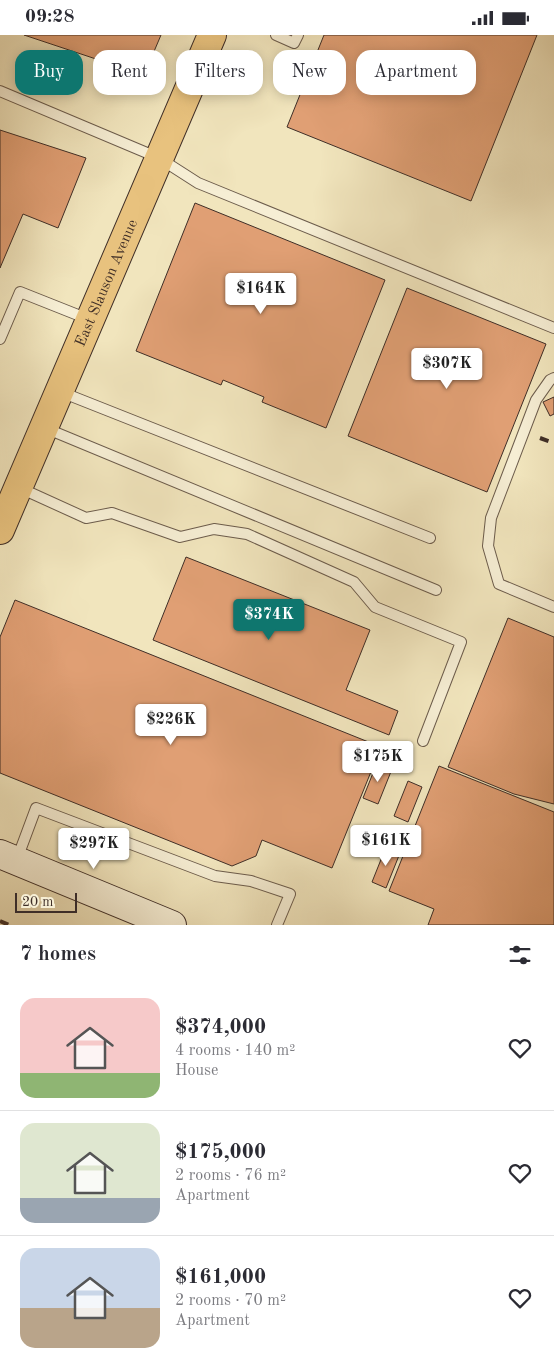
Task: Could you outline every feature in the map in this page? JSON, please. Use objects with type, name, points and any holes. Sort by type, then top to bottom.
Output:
[{"type":"main road","name":"East Slauson Avenue","points":[[0,530],[212,35]]},
{"type":"main road","points":[[8,857],[172,925]]},
{"type":"lane","points":[[276,35],[294,43],[298,35]]},
{"type":"lane","points":[[0,91],[159,158],[198,183],[554,328]]},
{"type":"lane","points":[[0,339],[20,292],[90,320]]},
{"type":"lane","points":[[554,378],[550,380],[536,400],[490,518],[488,546],[498,584],[554,607]]},
{"type":"lane","points":[[60,391],[430,538]]},
{"type":"lane","points":[[44,428],[436,590]]},
{"type":"lane","points":[[19,487],[86,518],[112,513],[180,537],[214,529],[247,534],[354,582],[375,607],[461,641],[423,741]]},
{"type":"lane","points":[[8,857],[36,809],[215,876],[251,881],[290,893],[278,925]]},
{"type":"building","points":[[24,35],[161,35],[155,50],[93,50],[93,58],[83,55],[83,50],[69,50]]},
{"type":"building","points":[[324,35],[537,35],[471,201],[287,127],[300,95],[346,95],[346,50],[318,50]]},
{"type":"building","points":[[0,130],[86,158],[58,228],[23,214],[0,268]]},
{"type":"building","points":[[195,203],[385,280],[326,428],[262,402],[264,397],[223,380],[221,385],[136,351]]},
{"type":"building","points":[[407,288],[546,344],[487,492],[348,436]]},
{"type":"building","points":[[554,397],[554,414],[550,416],[543,402]]},
{"type":"building","points":[[186,557],[370,630],[346,690],[398,711],[389,735],[153,640]]},
{"type":"building","points":[[15,600],[381,747],[332,868],[262,840],[256,856],[232,866],[0,773],[0,637]]},
{"type":"building","points":[[508,618],[554,637],[554,804],[514,794],[448,767]]},
{"type":"building","points":[[377,763],[392,769],[378,804],[363,798]]},
{"type":"building","points":[[439,766],[554,812],[554,925],[428,925],[434,909],[389,891]]},
{"type":"building","points":[[408,781],[422,787],[408,822],[394,816]]},
{"type":"building","points":[[386,847],[400,853],[386,888],[372,882]]},
{"type":"railway","points":[[540,438],[554,443]]},
{"type":"railway","points":[[0,921],[9,925]]}]
